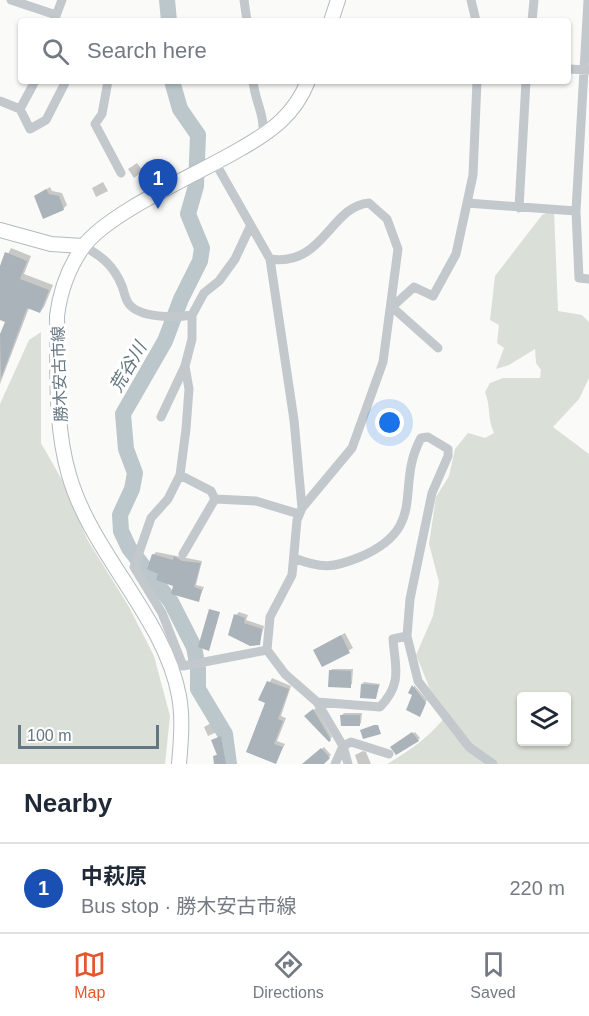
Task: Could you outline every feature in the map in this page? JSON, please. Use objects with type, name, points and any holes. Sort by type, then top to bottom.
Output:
[{"type":"main road","points":[[332,18],[338,0]]},
{"type":"main road","name":"勝木安古市線","points":[[179,764],[181,712],[179,694],[168,661],[156,635],[88,524],[69,475],[61,436],[57,315],[65,284],[83,246],[114,220],[263,136],[292,112],[306,84]]},
{"type":"main road","points":[[0,230],[51,244],[83,246]]},
{"type":"street","points":[[11,0],[55,18],[62,0]]},
{"type":"street","points":[[244,0],[247,18]]},
{"type":"street","points":[[471,0],[475,18]]},
{"type":"street","points":[[532,18],[534,0]]},
{"type":"street","points":[[588,0],[587,70],[576,212],[579,278],[589,279]]},
{"type":"street","points":[[571,69],[587,70]]},
{"type":"street","points":[[20,109],[33,84]]},
{"type":"street","points":[[0,101],[20,109],[30,129],[46,120],[64,84]]},
{"type":"street","points":[[107,84],[102,114],[95,124],[121,173]]},
{"type":"street","points":[[253,84],[264,120],[263,136]]},
{"type":"street","points":[[392,307],[414,287],[434,296],[456,254],[473,175],[477,84]]},
{"type":"street","points":[[519,208],[526,84]]},
{"type":"street","points":[[213,165],[270,259],[294,420],[300,511],[292,575],[270,617],[267,650],[285,674],[317,702],[343,746],[348,764]]},
{"type":"street","points":[[270,259],[284,261],[300,256],[326,237],[338,221],[359,204],[369,203],[387,219],[398,249],[383,362],[352,448],[300,511]]},
{"type":"street","points":[[467,203],[576,212]]},
{"type":"street","points":[[161,417],[186,366],[192,339],[192,315],[204,293],[219,281],[235,259],[250,227]]},
{"type":"street","points":[[83,246],[108,262],[117,272],[128,303],[140,312],[180,318],[192,315]]},
{"type":"street","points":[[392,307],[438,348]]},
{"type":"street","points":[[186,366],[189,389],[180,475],[168,499],[151,518],[134,567],[162,613],[183,666],[267,650]]},
{"type":"street","points":[[294,558],[314,566],[336,567],[374,551],[389,540],[400,526],[409,497],[410,459],[421,438],[428,437],[448,449],[448,456],[432,493],[410,599],[407,636],[418,681],[469,747],[493,764]]},
{"type":"street","points":[[180,475],[211,491],[215,499]]},
{"type":"street","points":[[215,499],[256,501],[300,511]]},
{"type":"street","points":[[183,554],[215,499]]},
{"type":"street","points":[[317,702],[380,707],[392,695],[398,663],[393,639],[407,636]]},
{"type":"street","points":[[335,764],[343,746],[351,742],[389,754]]},
{"type":"shaded area","points":[[554,210],[558,311],[582,315],[589,322],[589,378],[579,399],[553,427],[589,454],[589,764],[387,764],[420,742],[448,713],[430,689],[416,655],[433,616],[439,582],[429,544],[436,497],[449,476],[455,449],[468,433],[485,438],[494,433],[485,392],[490,383],[503,378],[540,378],[541,370],[536,363],[535,349],[509,365],[496,369],[504,348],[497,343],[499,325],[490,320],[495,276],[542,215]]},
{"type":"shaded area","points":[[41,332],[41,443],[62,480],[87,539],[129,607],[154,656],[170,716],[165,764],[0,764],[0,404],[29,340]]},
{"type":"building","points":[[46,189],[49,194],[59,196],[64,210],[43,219],[34,196]]},
{"type":"building","points":[[5,252],[27,261],[20,279],[49,290],[40,313],[27,308],[1,378],[0,334],[5,322],[0,320],[0,266]]},
{"type":"building","points":[[152,554],[173,560],[174,556],[182,561],[201,563],[194,587],[202,590],[199,602],[171,594],[173,586],[156,580],[158,574],[147,569]]},
{"type":"building","points":[[209,609],[220,612],[209,651],[198,647]]},
{"type":"building","points":[[234,614],[245,618],[244,623],[262,629],[260,645],[250,646],[228,635]]},
{"type":"building","points":[[341,635],[350,653],[322,667],[313,650]]},
{"type":"building","points":[[329,670],[351,671],[351,688],[328,687]]},
{"type":"building","points":[[267,681],[289,689],[278,719],[283,721],[274,744],[283,747],[276,764],[246,752],[265,703],[258,700]]},
{"type":"building","points":[[361,684],[379,685],[376,699],[360,698]]},
{"type":"building","points":[[412,685],[426,703],[420,717],[406,710],[412,695],[408,693]]},
{"type":"building","points":[[313,709],[331,740],[329,742],[304,716]]},
{"type":"building","points":[[340,715],[360,715],[360,726],[341,726]]},
{"type":"building","points":[[378,725],[381,734],[363,739],[360,730]]},
{"type":"building","points":[[412,732],[419,741],[396,755],[390,747]]},
{"type":"building","points":[[221,736],[226,764],[214,764],[213,756],[217,755],[211,740]]},
{"type":"building","points":[[321,748],[330,758],[324,764],[302,764]]},
{"type":"waterway","name":"荒谷川","points":[[167,0],[169,18]]},
{"type":"waterway","name":"荒谷川","points":[[173,84],[180,109],[198,135],[196,186],[188,214],[202,248],[200,261],[181,299],[165,341],[123,414],[126,449],[135,473],[132,489],[120,515],[121,531],[129,548],[171,602],[194,647],[198,669],[198,689],[225,734],[229,764]]},
{"type":"place","name":"中萩原","points":[[158,209]]}]
